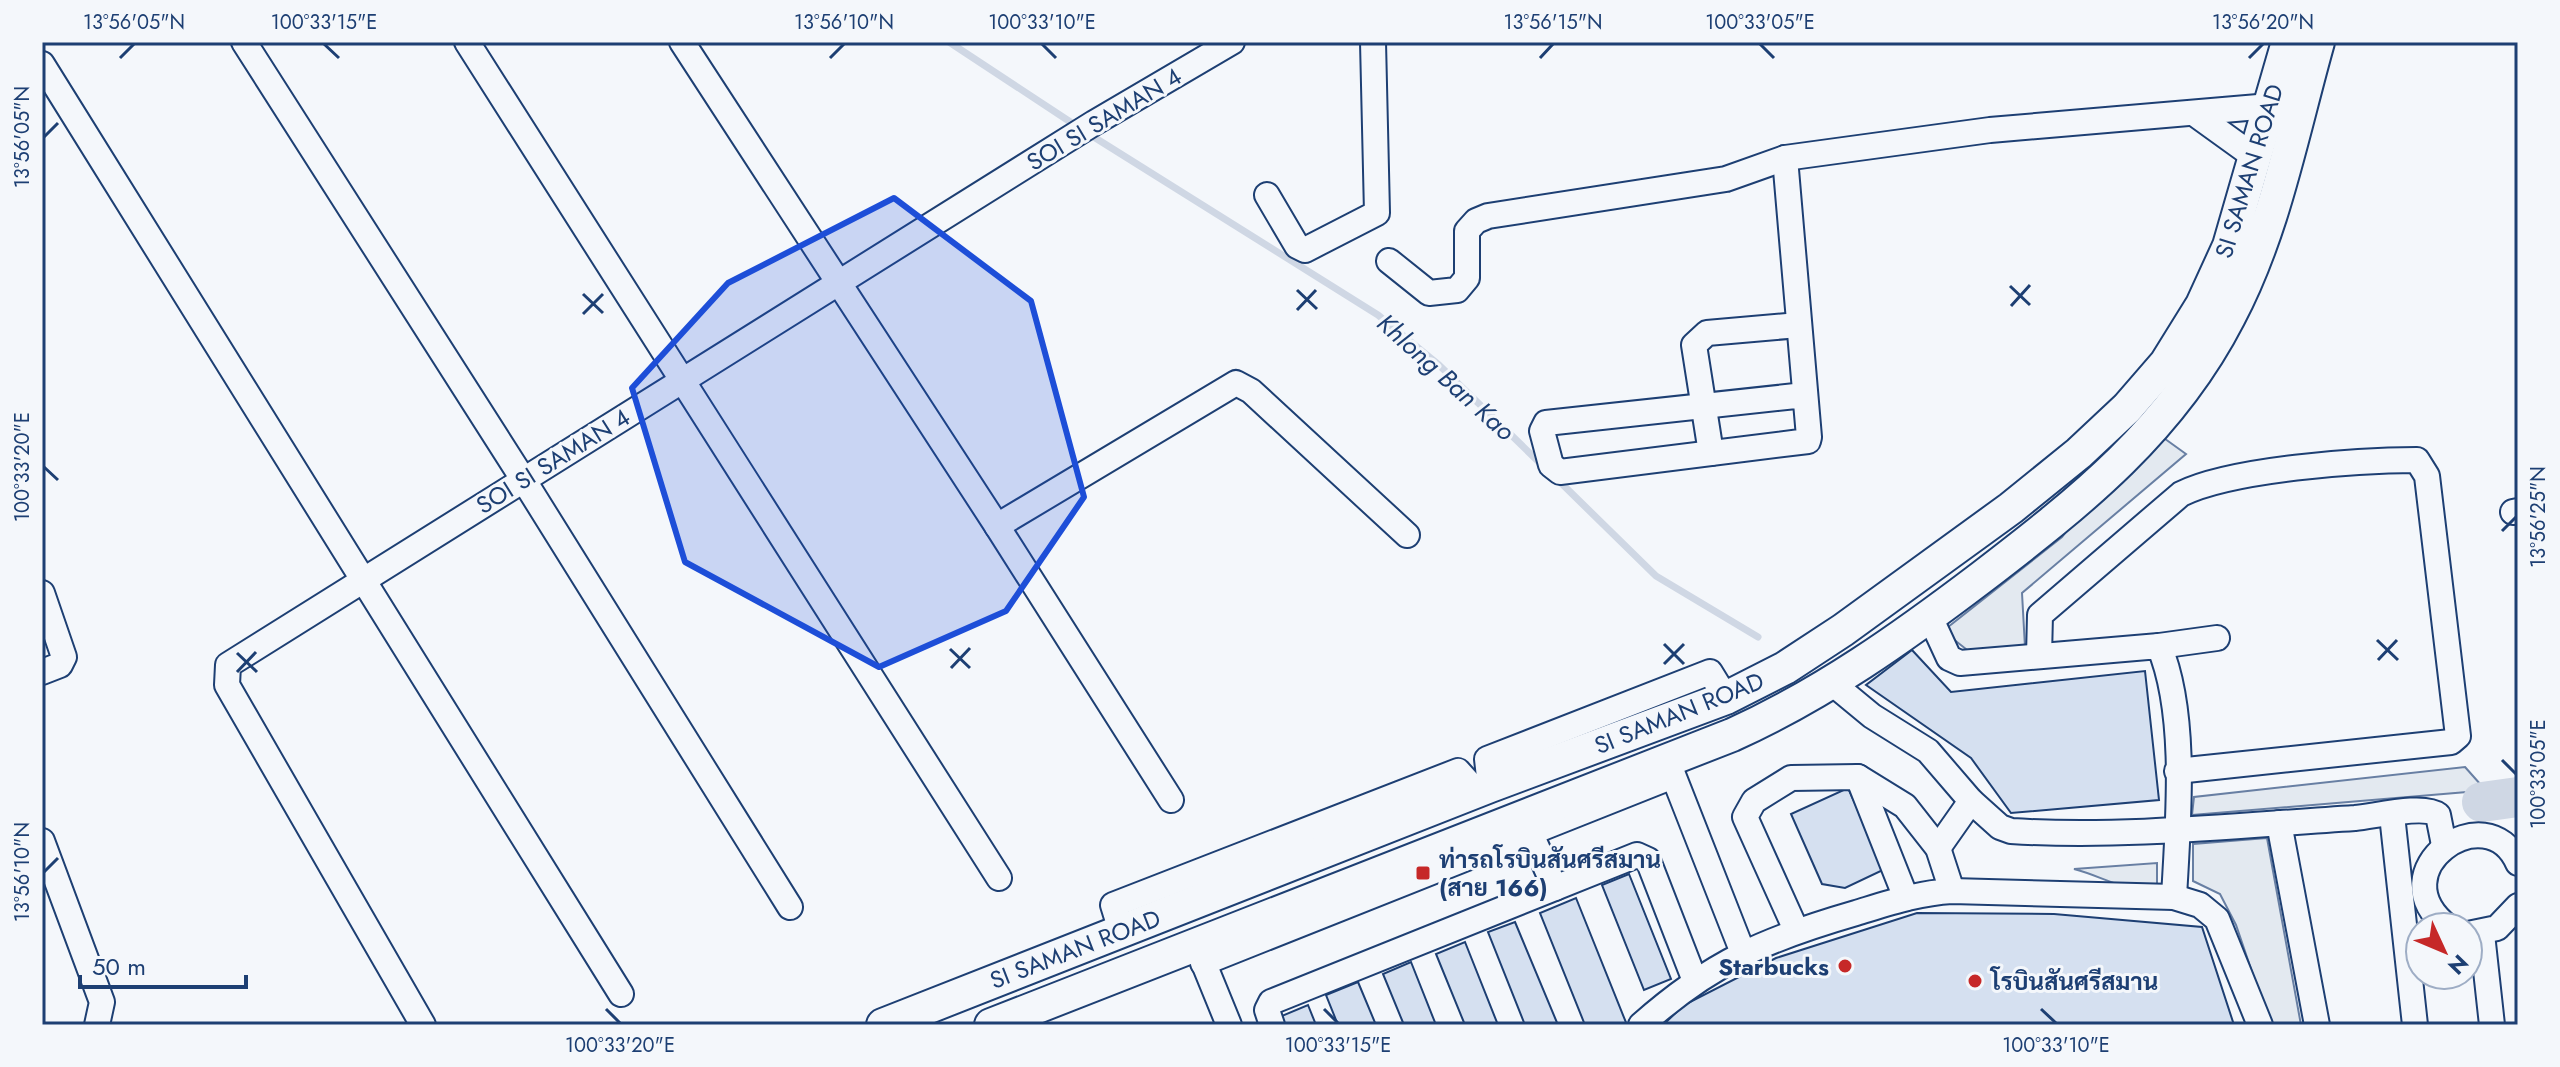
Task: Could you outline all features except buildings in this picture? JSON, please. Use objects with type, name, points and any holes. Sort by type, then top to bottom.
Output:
[{"type":"main road","name":"SI SAMAN ROAD","points":[[883,1025],[1483,789],[1726,698],[1785,668],[1856,621],[2011,508],[2079,453],[2127,408],[2166,363],[2202,305],[2229,246],[2288,42]]},
{"type":"main road","name":"SI SAMAN ROAD","points":[[991,1025],[1200,954],[1670,769],[1832,683],[1930,617],[2122,464],[2163,419],[2205,359],[2255,262],[2318,42]]},
{"type":"street","points":[[244,42],[523,479],[790,907]]},
{"type":"street","points":[[467,42],[681,383],[999,878]]},
{"type":"street","points":[[682,42],[1171,800]]},
{"type":"street","name":"SOI SI SAMAN 4","points":[[423,1025],[235,698],[225,673],[236,658],[1094,123],[1232,42]]},
{"type":"street","points":[[1267,195],[1297,246],[1305,250],[1377,213],[1373,42]]},
{"type":"street","points":[[42,64],[621,994]]},
{"type":"street","points":[[1389,261],[1429,293],[1457,290],[1467,278],[1467,231],[1476,221],[1726,179],[1785,158],[1990,130],[2270,106]]},
{"type":"street","points":[[2195,114],[2256,158]]},
{"type":"street","points":[[1785,158],[1805,395],[1808,441],[1560,472],[1551,465],[1542,431],[1546,423],[1805,395]]},
{"type":"street","points":[[1711,453],[1694,345],[1699,337],[1707,333],[1799,325]]},
{"type":"street","points":[[997,526],[1236,383],[1251,391],[1407,535]]},
{"type":"street","points":[[2039,656],[2040,615],[2181,494],[2200,485],[2263,475],[2369,460],[2417,460],[2427,476],[2458,736],[2451,742],[2177,771]]},
{"type":"street","points":[[42,593],[64,657],[60,665],[42,672]]},
{"type":"street","points":[[1930,617],[1953,662],[2159,646],[2217,638]]},
{"type":"street","points":[[2159,646],[2174,690],[2178,828],[2174,897]]},
{"type":"street","points":[[1832,683],[1872,716],[1928,751],[1971,801],[2000,827],[2011,831],[2279,823],[2392,815],[2421,807],[2438,815],[2444,845]]},
{"type":"street","points":[[1229,1025],[1200,954],[1531,834],[1670,769],[1743,953]]},
{"type":"street","points":[[1796,930],[1745,817],[1754,801],[1791,778],[1858,777],[1905,806],[1938,848],[1952,891]]},
{"type":"street","points":[[1858,777],[1906,898]]},
{"type":"street","points":[[1938,848],[1971,801]]},
{"type":"street","points":[[2392,815],[2415,1025]]},
{"type":"street","points":[[2279,823],[2317,1025]]},
{"type":"street","points":[[1531,834],[1555,888]]},
{"type":"street","points":[[2433,911],[2425,888],[2433,857],[2444,845],[2458,838],[2490,838],[2504,845],[2518,863]]},
{"type":"street","points":[[42,841],[102,1002],[97,1025]]},
{"type":"street","points":[[1272,1025],[1267,1010],[1271,1002],[1637,855],[1645,856],[1695,981]]},
{"type":"street","points":[[1641,1025],[1695,981],[1743,953],[1796,930],[1919,893],[1952,891],[2174,897],[2200,905],[2217,919],[2260,1025]]},
{"type":"street","points":[[2484,932],[2497,928],[2518,906]]},
{"type":"street","points":[[2484,982],[2492,1025]]},
{"type":"highlighted area","points":[[894,198],[1031,301],[1084,497],[1006,611],[879,667],[685,562],[632,388],[728,283]]},
{"type":"shaded area","points":[[2161,436],[2186,454],[2022,593],[2025,647],[1971,653],[1943,631],[2062,537],[2088,503]]},
{"type":"shaded area","points":[[2465,767],[2481,785],[2467,792],[2192,815],[2194,797]]},
{"type":"shaded area","points":[[2267,838],[2301,1025],[2270,1025],[2236,925],[2220,894],[2193,881],[2193,844]]},
{"type":"shaded area","points":[[2157,863],[2157,890],[2147,891],[2074,869]]},
{"type":"waterway","name":"Khlong Ban Kao","points":[[949,42],[1078,127]]},
{"type":"waterway","name":"Khlong Ban Kao","points":[[1089,134],[1378,315],[1439,365],[1542,465]]},
{"type":"waterway","name":"Khlong Ban Kao","points":[[1557,479],[1656,576],[1758,637]]},
{"type":"waterway","name":"Khlong Ban Kao","points":[[2482,802],[2518,797]]},
{"type":"place","name":"ท่ารถโรบินสันศรีสมาน (สาย 166)","points":[[1423,873]]},
{"type":"place","name":"Starbucks","points":[[1845,966]]},
{"type":"place","name":"โรบินสันศรีสมาน","points":[[1975,981]]}]
